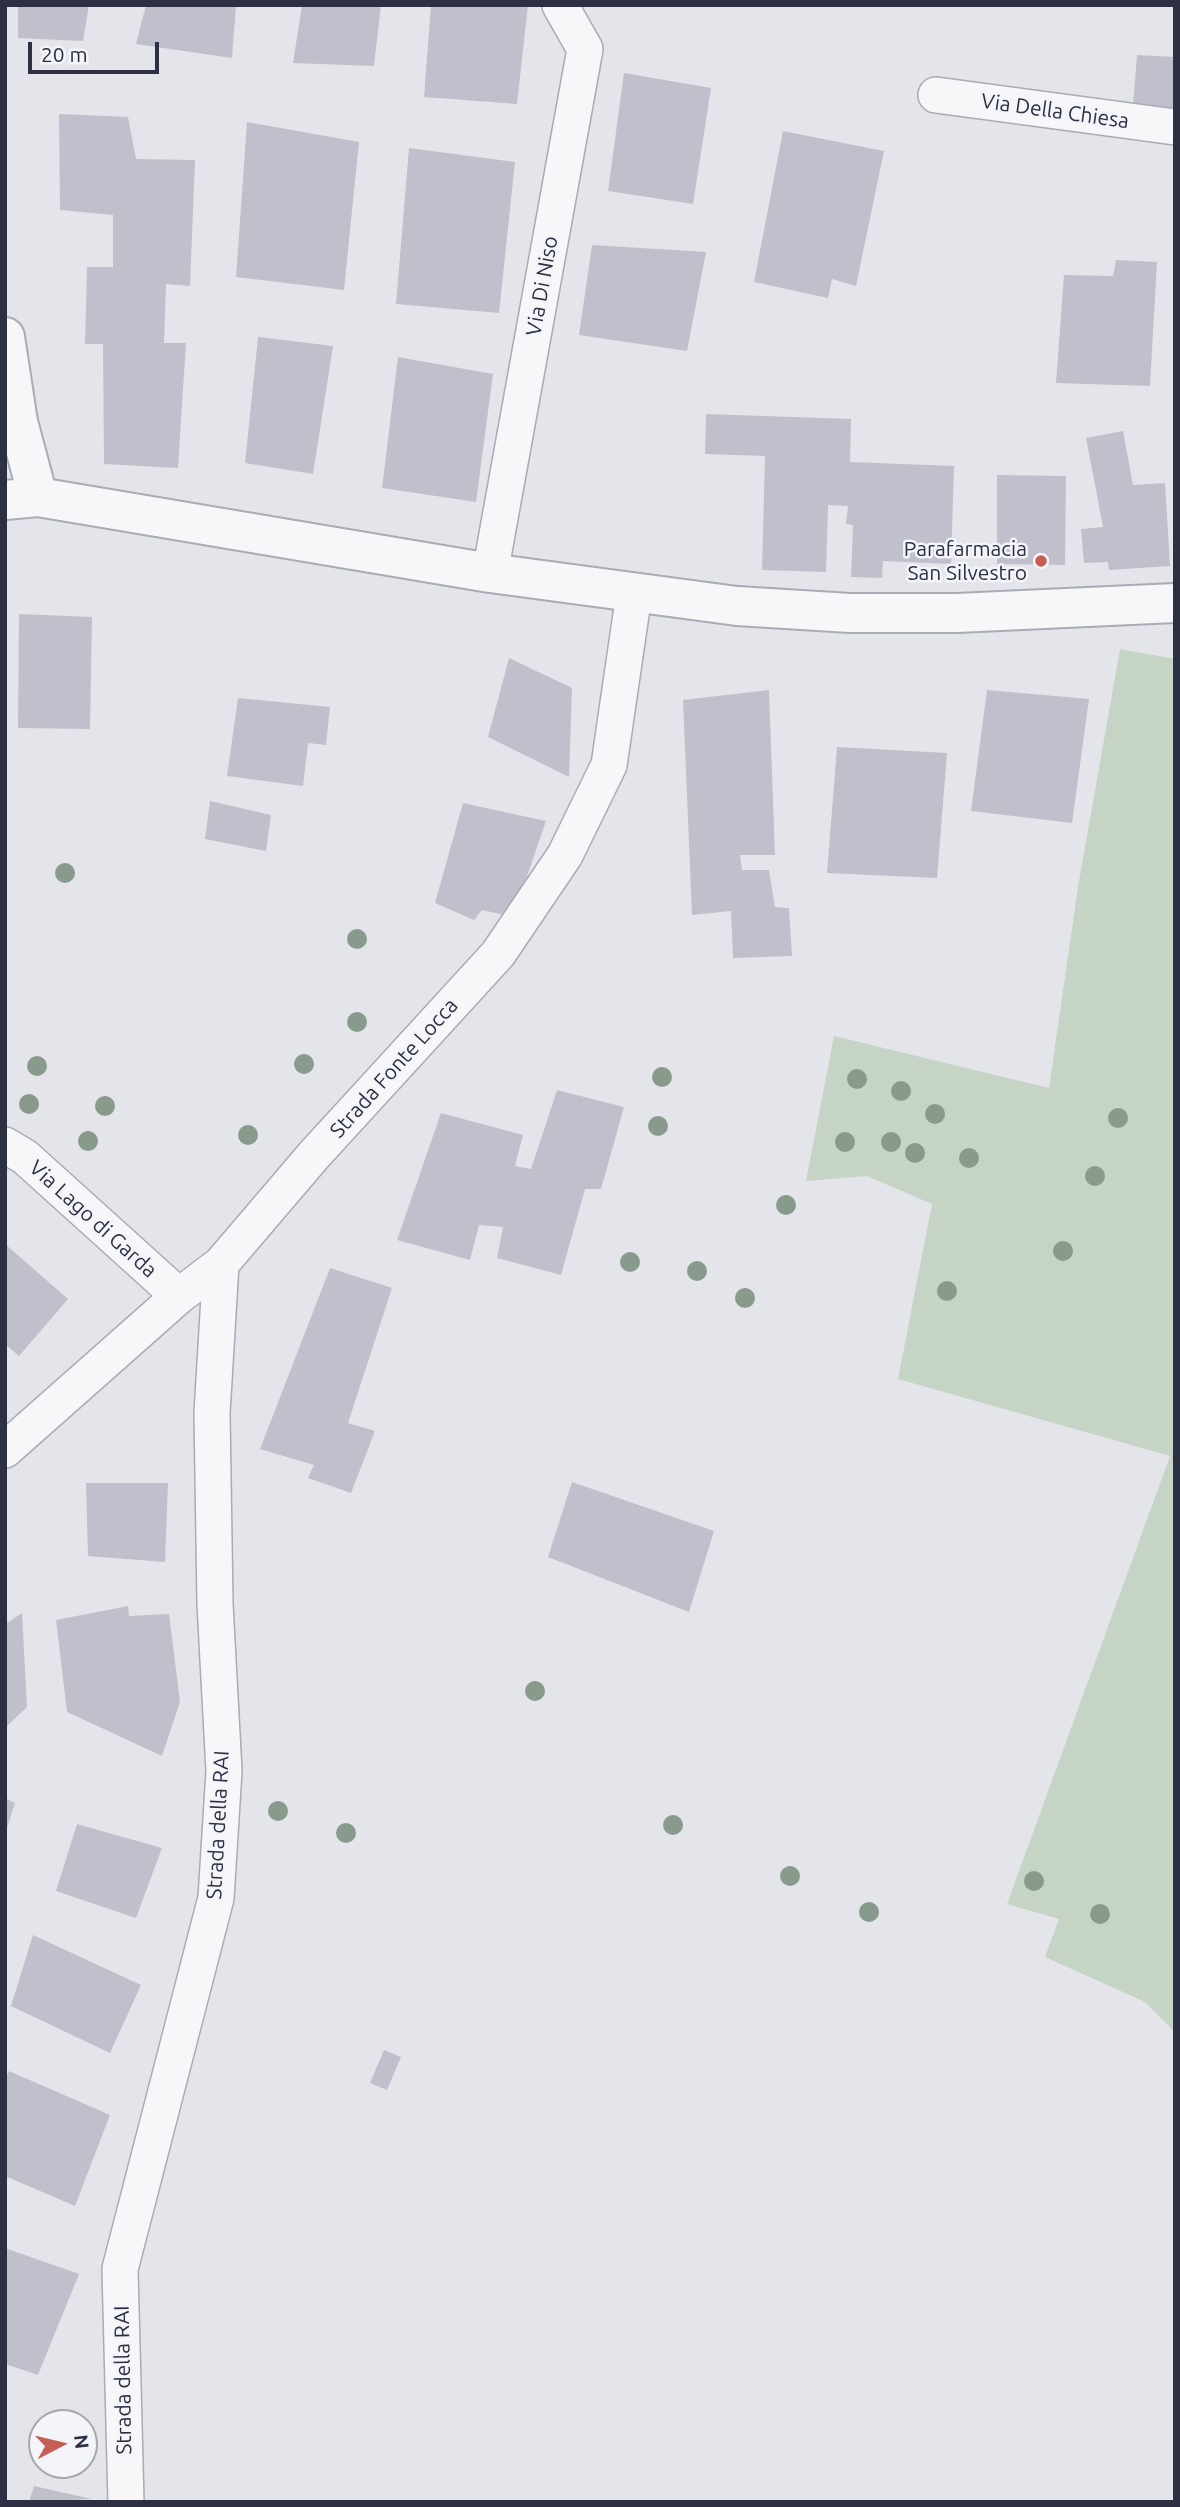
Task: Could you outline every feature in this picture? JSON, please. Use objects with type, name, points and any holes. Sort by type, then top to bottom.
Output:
[{"type":"street","name":"Via Di Niso","points":[[490,573],[585,49],[560,5]]},
{"type":"street","name":"Via Della Chiesa","points":[[936,95],[1175,127]]},
{"type":"street","points":[[5,337],[18,422],[22,498],[490,573],[737,606],[850,613],[957,612],[1175,603]]},
{"type":"street","name":"Strada Fonte Locca","points":[[5,1450],[179,1296],[221,1264],[314,1155],[498,954],[565,855],[610,765],[634,594]]},
{"type":"street","name":"Via Lago di Garda","points":[[5,1145],[25,1157],[179,1296]]},
{"type":"street","name":"Strada della RAI","points":[[126,2502],[121,2269],[216,1898],[224,1771],[215,1604],[212,1413],[221,1264]]},
{"type":"green space","points":[[1120,649],[1175,659],[1175,2032],[1145,2002],[1045,1957],[1059,1919],[1007,1904],[1170,1456],[898,1379],[932,1204],[867,1176],[806,1181],[834,1036],[1049,1088],[1078,887]]},
{"type":"building","points":[[18,5],[89,5],[83,41],[18,38]]},
{"type":"building","points":[[146,5],[236,5],[232,58],[136,44]]},
{"type":"building","points":[[302,5],[381,5],[374,66],[293,63]]},
{"type":"building","points":[[431,5],[528,5],[517,104],[424,97]]},
{"type":"building","points":[[1137,55],[1175,57],[1175,111],[1133,106]]},
{"type":"building","points":[[624,73],[711,88],[693,204],[608,191]]},
{"type":"building","points":[[59,114],[128,117],[136,159],[195,160],[190,286],[166,284],[164,343],[186,343],[178,468],[104,464],[103,344],[85,344],[87,267],[113,267],[113,215],[60,210]]},
{"type":"building","points":[[247,122],[359,142],[344,290],[236,277]]},
{"type":"building","points":[[783,131],[884,151],[856,286],[832,279],[828,298],[754,282]]},
{"type":"building","points":[[409,148],[515,162],[499,313],[396,304]]},
{"type":"building","points":[[592,245],[706,252],[687,351],[579,335]]},
{"type":"building","points":[[1116,260],[1157,262],[1150,386],[1056,383],[1064,275],[1113,276]]},
{"type":"building","points":[[258,337],[333,346],[313,474],[245,463]]},
{"type":"building","points":[[398,357],[493,374],[476,502],[382,488]]},
{"type":"building","points":[[706,414],[851,419],[850,462],[954,466],[951,564],[883,561],[882,578],[851,577],[853,525],[846,524],[848,506],[828,505],[826,572],[762,570],[765,456],[705,454]]},
{"type":"building","points":[[1123,431],[1133,485],[1165,483],[1170,566],[1109,570],[1108,562],[1084,563],[1081,529],[1103,527],[1086,438]]},
{"type":"building","points":[[997,475],[1066,476],[1065,565],[997,564]]},
{"type":"building","points":[[19,614],[92,617],[90,729],[18,728]]},
{"type":"building","points":[[509,658],[572,688],[569,777],[488,737]]},
{"type":"building","points":[[769,690],[775,855],[740,855],[742,870],[769,870],[775,907],[789,908],[792,956],[733,958],[731,911],[692,915],[683,700]]},
{"type":"building","points":[[987,690],[1089,699],[1072,823],[971,811]]},
{"type":"building","points":[[238,698],[330,707],[326,745],[308,743],[303,786],[227,776]]},
{"type":"building","points":[[837,747],[947,753],[937,878],[827,873]]},
{"type":"building","points":[[210,801],[271,815],[266,851],[205,839]]},
{"type":"building","points":[[463,803],[546,821],[513,917],[482,910],[474,920],[435,903]]},
{"type":"building","points":[[557,1090],[624,1107],[601,1189],[585,1189],[561,1275],[497,1258],[503,1227],[479,1225],[470,1260],[397,1240],[441,1113],[523,1135],[515,1166],[531,1169]]},
{"type":"building","points":[[5,1244],[68,1299],[19,1356],[5,1344]]},
{"type":"building","points":[[330,1268],[392,1288],[348,1423],[375,1431],[351,1493],[308,1478],[314,1465],[260,1449]]},
{"type":"building","points":[[572,1482],[714,1531],[689,1612],[548,1557]]},
{"type":"building","points":[[86,1483],[168,1483],[165,1562],[88,1556]]},
{"type":"building","points":[[128,1606],[129,1616],[169,1614],[180,1702],[162,1756],[67,1712],[56,1620]]},
{"type":"building","points":[[22,1613],[27,1707],[5,1728],[5,1620],[7,1623]]},
{"type":"building","points":[[5,1798],[15,1803],[6,1831],[5,1831]]},
{"type":"building","points":[[77,1824],[162,1848],[136,1918],[56,1891]]},
{"type":"building","points":[[33,1935],[141,1985],[110,2053],[11,2006]]},
{"type":"building","points":[[384,2050],[401,2057],[387,2090],[370,2083]]},
{"type":"building","points":[[9,2071],[110,2115],[75,2206],[5,2176],[5,2079]]},
{"type":"building","points":[[5,2248],[79,2274],[38,2375],[5,2364]]},
{"type":"building","points":[[34,2486],[92,2499],[29,2502]]},
{"type":"place","name":"Parafarmacia San Silvestro","points":[[1041,561]]}]
